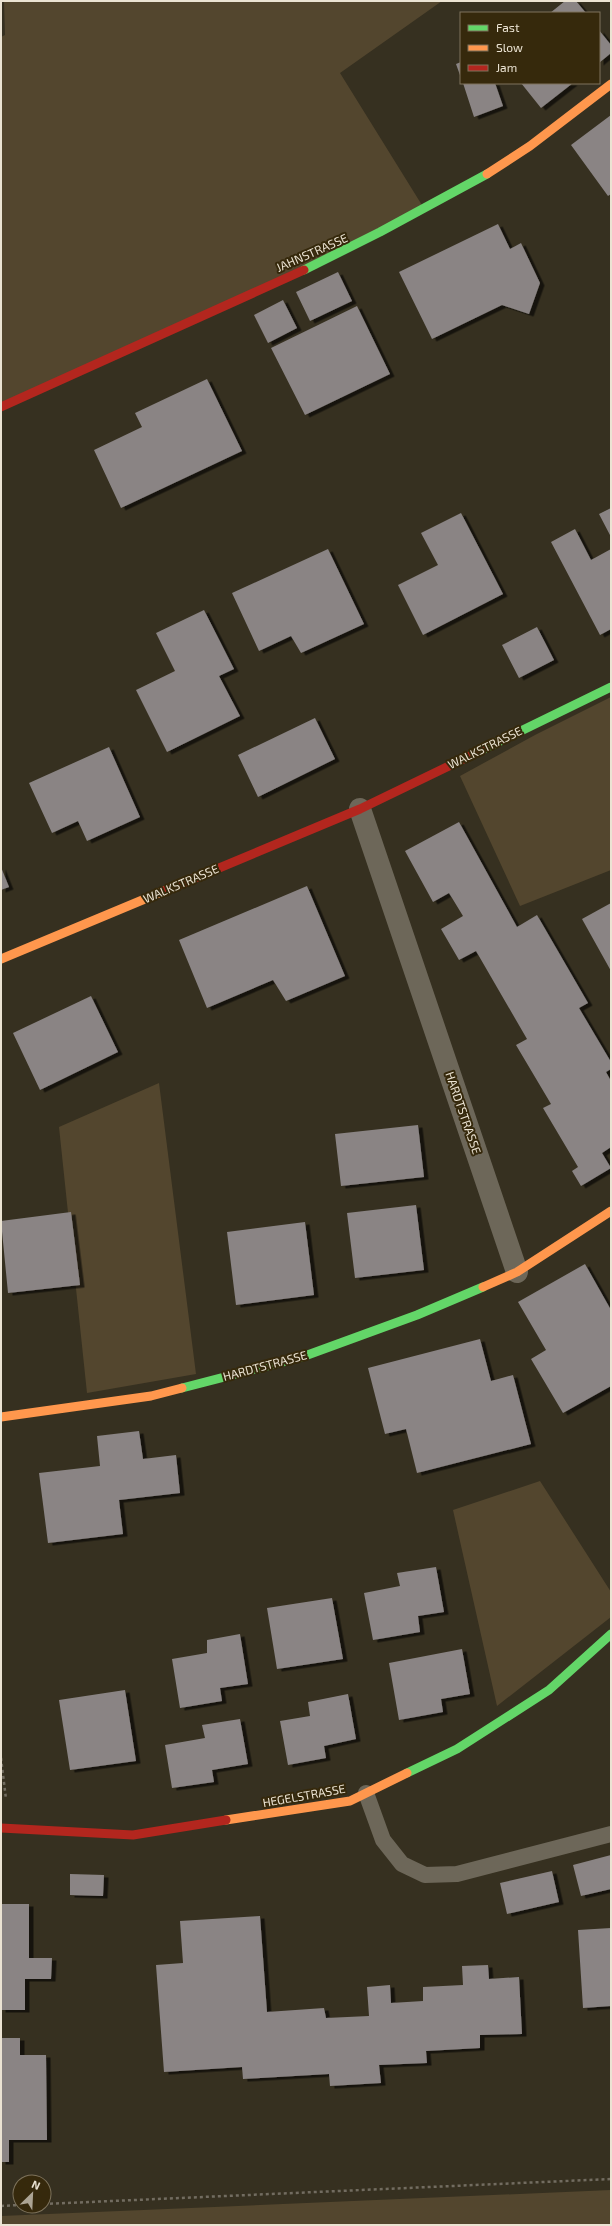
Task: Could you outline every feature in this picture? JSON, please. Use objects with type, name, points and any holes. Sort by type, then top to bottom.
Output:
[{"type":"street","name":"JAHNSTRASSE","points":[[1,406],[372,238],[425,210],[504,163],[611,84]]},
{"type":"street","name":"WALKSTRASSE","points":[[1,959],[360,809],[611,687]]},
{"type":"street","name":"HARDTSTRASSE","points":[[360,809],[517,1272]]},
{"type":"street","name":"HARDTSTRASSE","points":[[1,1417],[151,1396],[302,1357],[417,1315],[517,1272],[611,1211]]},
{"type":"street","name":"HEGELSTRASSE","points":[[6,1828],[133,1835],[350,1801],[457,1749],[542,1694],[611,1634]]},
{"type":"lane","points":[[366,1793],[383,1840],[402,1864],[425,1875],[457,1874],[611,1834]]},
{"type":"path","points":[[1,1758],[6,1828]]},
{"type":"path","points":[[52,2204],[611,2179]]},
{"type":"path","points":[[1,2206],[12,2205]]},
{"type":"shaded area","points":[[4,1],[442,1],[340,73],[425,210],[1,407],[1,37],[5,35]]},
{"type":"shaded area","points":[[611,697],[611,870],[520,906],[460,776],[535,735]]},
{"type":"shaded area","points":[[159,1083],[196,1374],[87,1393],[59,1127]]},
{"type":"shaded area","points":[[540,1481],[611,1592],[611,1617],[497,1706],[453,1510]]},
{"type":"shaded area","points":[[611,2190],[611,2225],[1,2225],[1,2216]]},
{"type":"building","points":[[565,1],[576,1],[585,12],[551,12]]},
{"type":"building","points":[[600,31],[611,45],[611,53],[600,62]]},
{"type":"building","points":[[460,62],[460,75],[456,64]]},
{"type":"building","points":[[463,84],[495,84],[503,106],[474,117]]},
{"type":"building","points":[[522,84],[572,84],[541,108]]},
{"type":"building","points":[[611,115],[611,194],[608,196],[571,145]]},
{"type":"building","points":[[498,224],[510,249],[521,243],[540,283],[529,314],[502,305],[432,339],[399,272]]},
{"type":"building","points":[[338,272],[352,301],[310,321],[296,292]]},
{"type":"building","points":[[283,300],[297,328],[268,343],[254,315]]},
{"type":"building","points":[[357,306],[390,374],[305,415],[271,348]]},
{"type":"building","points":[[207,379],[242,451],[121,508],[94,450],[142,427],[135,413]]},
{"type":"building","points":[[611,508],[611,537],[599,514]]},
{"type":"building","points":[[461,513],[503,594],[423,635],[398,585],[438,565],[421,533]]},
{"type":"building","points":[[575,529],[591,560],[611,549],[611,629],[600,635],[551,542]]},
{"type":"building","points":[[328,549],[364,624],[301,653],[291,636],[259,651],[232,593]]},
{"type":"building","points":[[204,610],[234,669],[219,676],[240,716],[167,752],[136,690],[175,671],[156,633]]},
{"type":"building","points":[[537,627],[554,660],[519,678],[502,645]]},
{"type":"building","points":[[315,718],[335,759],[258,797],[238,755]]},
{"type":"building","points":[[109,747],[140,817],[87,841],[78,821],[52,833],[29,783]]},
{"type":"building","points":[[459,822],[517,927],[537,915],[588,1003],[579,1008],[611,1062],[611,1069],[606,1072],[611,1081],[611,1147],[602,1153],[611,1168],[581,1186],[572,1171],[578,1167],[543,1108],[551,1104],[516,1045],[527,1039],[476,951],[459,960],[441,929],[463,916],[449,893],[433,902],[405,851]]},
{"type":"building","points":[[1,867],[9,887],[1,890]]},
{"type":"building","points":[[307,886],[345,976],[286,1001],[273,980],[207,1008],[179,940]]},
{"type":"building","points":[[611,903],[611,971],[582,919]]},
{"type":"building","points":[[91,996],[118,1052],[40,1090],[13,1033]]},
{"type":"building","points":[[418,1125],[424,1177],[341,1186],[335,1134]]},
{"type":"building","points":[[416,1205],[424,1270],[355,1278],[347,1213]]},
{"type":"building","points":[[71,1212],[80,1285],[8,1293],[1,1221]]},
{"type":"building","points":[[305,1222],[314,1295],[236,1305],[227,1232]]},
{"type":"building","points":[[585,1264],[611,1310],[611,1386],[563,1413],[531,1359],[546,1350],[518,1302]]},
{"type":"building","points":[[480,1339],[491,1381],[513,1375],[531,1444],[417,1473],[406,1429],[385,1434],[368,1368]]},
{"type":"building","points":[[139,1431],[143,1459],[176,1455],[180,1493],[119,1500],[123,1534],[48,1543],[39,1473],[100,1466],[97,1436]]},
{"type":"building","points":[[436,1567],[444,1612],[418,1616],[420,1632],[373,1640],[364,1593],[400,1586],[397,1573]]},
{"type":"building","points":[[332,1598],[343,1659],[277,1669],[267,1608]]},
{"type":"building","points":[[240,1634],[248,1684],[220,1688],[222,1701],[180,1708],[172,1659],[207,1653],[207,1640]]},
{"type":"building","points":[[462,1649],[470,1694],[441,1699],[443,1712],[399,1720],[389,1663]]},
{"type":"building","points":[[125,1690],[136,1761],[70,1770],[59,1700]]},
{"type":"building","points":[[348,1694],[356,1739],[324,1746],[326,1758],[288,1765],[280,1721],[310,1716],[308,1702]]},
{"type":"building","points":[[240,1719],[248,1764],[212,1770],[214,1782],[172,1788],[165,1745],[205,1738],[202,1725]]},
{"type":"building","points":[[611,1855],[611,1889],[581,1896],[573,1865]]},
{"type":"building","points":[[552,1871],[559,1902],[507,1914],[500,1883]]},
{"type":"building","points":[[70,1874],[104,1875],[103,1896],[70,1895]]},
{"type":"building","points":[[1,1904],[29,1904],[29,1958],[52,1958],[51,1979],[25,1979],[25,2010],[1,2010]]},
{"type":"building","points":[[260,1916],[267,2012],[324,2008],[326,2018],[369,2016],[367,1987],[390,1985],[391,2003],[423,2001],[423,1987],[463,1985],[462,1966],[488,1965],[489,1979],[519,1977],[522,2034],[480,2035],[480,2048],[426,2051],[427,2063],[379,2065],[381,2083],[330,2086],[329,2074],[243,2079],[242,2067],[164,2072],[156,1965],[183,1963],[180,1921]]},
{"type":"building","points":[[611,1928],[611,2006],[583,2008],[578,1930]]},
{"type":"building","points":[[1,2038],[20,2038],[20,2055],[46,2055],[47,2140],[9,2140],[9,2162],[1,2162]]},
{"type":"traffic: fast","points":[[304,270],[380,232],[487,174]]},
{"type":"traffic: fast","points":[[482,750],[611,687]]},
{"type":"traffic: fast","points":[[182,1388],[302,1357],[417,1315],[483,1287]]},
{"type":"traffic: fast","points":[[407,1773],[457,1749],[549,1690],[611,1634]]},
{"type":"traffic: slow","points":[[487,174],[530,146],[611,84]]},
{"type":"traffic: slow","points":[[1,959],[164,891]]},
{"type":"traffic: slow","points":[[483,1287],[517,1272],[611,1211]]},
{"type":"traffic: slow","points":[[1,1417],[151,1396],[182,1388]]},
{"type":"traffic: slow","points":[[226,1820],[350,1801],[407,1773]]},
{"type":"traffic: jam","points":[[1,407],[304,270]]},
{"type":"traffic: jam","points":[[164,891],[360,809],[482,750]]},
{"type":"traffic: jam","points":[[1,1828],[133,1835],[226,1820]]}]
